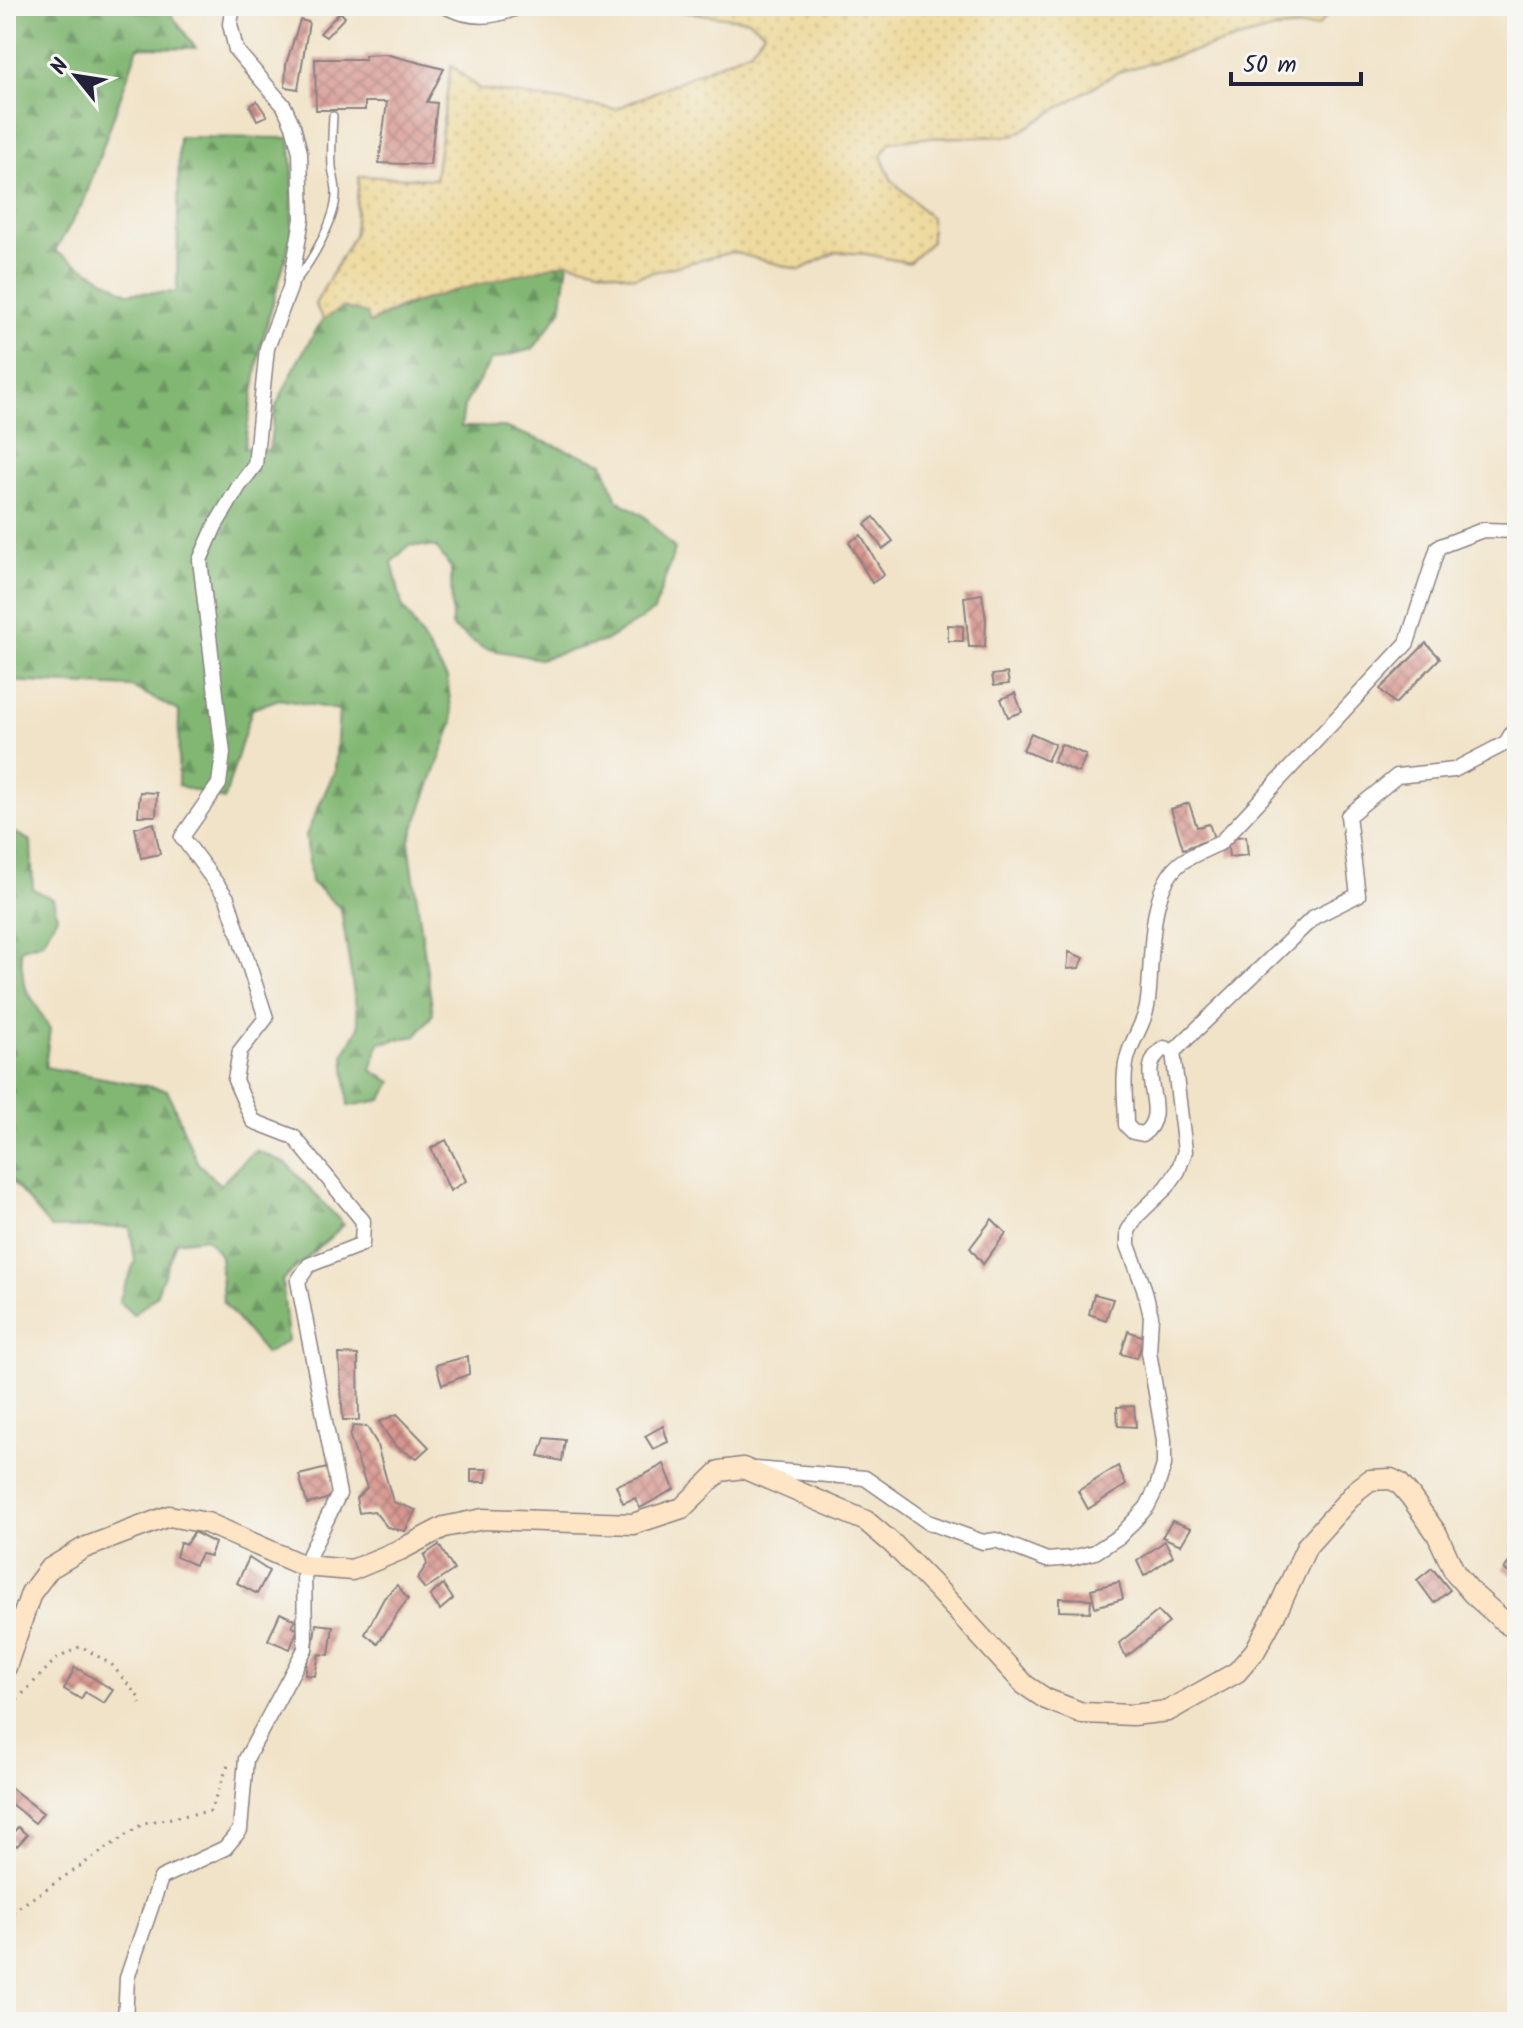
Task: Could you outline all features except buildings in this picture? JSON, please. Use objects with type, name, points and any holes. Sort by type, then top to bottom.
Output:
[{"type":"street","points":[[125,2022],[127,1978],[161,1878],[225,1848],[240,1830],[246,1759],[305,1649],[304,1566],[339,1494],[298,1281],[309,1265],[362,1244],[363,1221],[294,1137],[253,1121],[235,1080],[240,1051],[266,1018],[227,898],[182,837],[219,784],[223,753],[200,560],[215,526],[255,465],[267,348],[290,288],[302,219],[300,152],[293,126],[284,106],[236,50],[230,24],[233,6]]},
{"type":"street","points":[[444,6],[467,16],[496,16],[522,6]]},
{"type":"street","points":[[1173,1052],[1164,1048],[1155,1054],[1149,1071],[1156,1116],[1151,1128],[1143,1134],[1133,1132],[1126,1125],[1127,1055],[1147,1009],[1153,931],[1160,896],[1171,876],[1181,863],[1220,843],[1407,643],[1438,547],[1483,530],[1517,531]]},
{"type":"street","points":[[1173,1052],[1314,917],[1358,895],[1348,816],[1397,776],[1454,770],[1506,743],[1517,725]]},
{"type":"street","points":[[6,1667],[31,1593],[49,1569],[84,1548],[169,1516],[207,1523],[304,1566],[352,1570],[444,1527],[483,1519],[633,1524],[682,1508],[720,1471],[743,1468],[865,1478],[928,1522],[983,1542],[996,1540],[1009,1544],[1047,1560],[1095,1552],[1120,1536],[1147,1507],[1164,1465],[1164,1440],[1149,1352],[1151,1316],[1128,1245],[1128,1231],[1137,1216],[1167,1187],[1178,1171],[1185,1151],[1173,1052]]},
{"type":"street","points":[[743,1468],[866,1521],[940,1592],[1025,1685],[1046,1699],[1082,1713],[1133,1715],[1168,1711],[1237,1672],[1255,1651],[1307,1546],[1357,1490],[1370,1480],[1391,1479],[1399,1483],[1437,1534],[1455,1573],[1473,1594],[1517,1629]]},
{"type":"lane","points":[[290,288],[305,270],[334,207],[333,116]]},
{"type":"path","points":[[6,1711],[55,1660],[81,1646],[112,1665],[139,1698],[140,1704]]},
{"type":"path","points":[[6,1916],[144,1823],[210,1811],[232,1757]]},
{"type":"green space","points":[[6,6],[165,6],[196,48],[138,47],[84,201],[55,251],[128,293],[177,292],[179,137],[290,138],[292,235],[261,345],[244,448],[269,450],[275,408],[323,319],[344,307],[367,314],[370,323],[442,294],[568,262],[561,310],[533,349],[491,360],[464,406],[461,427],[504,427],[603,463],[617,500],[643,515],[675,549],[654,611],[605,641],[540,659],[483,648],[452,627],[451,568],[436,547],[409,545],[392,562],[402,605],[447,678],[453,723],[409,842],[433,1014],[416,1036],[379,1043],[371,1070],[392,1082],[381,1100],[348,1106],[344,1054],[359,1027],[341,909],[311,882],[306,835],[335,770],[339,710],[279,699],[252,709],[224,800],[178,785],[179,711],[132,687],[6,681]]},
{"type":"green space","points":[[6,828],[31,841],[33,889],[53,899],[57,916],[43,942],[20,949],[24,985],[50,1029],[45,1067],[167,1090],[197,1162],[220,1185],[255,1150],[286,1163],[344,1225],[282,1280],[288,1340],[266,1354],[223,1302],[220,1256],[207,1238],[176,1242],[156,1296],[133,1315],[119,1301],[135,1261],[130,1227],[51,1228],[6,1174]]},
{"type":"sand","points":[[660,6],[1335,6],[1318,26],[1274,29],[1118,72],[1013,136],[921,138],[890,142],[881,156],[891,179],[931,218],[931,242],[909,263],[866,254],[836,252],[800,270],[732,252],[634,277],[568,262],[400,307],[369,323],[367,314],[344,307],[323,319],[315,304],[354,235],[359,176],[435,179],[451,65],[479,89],[616,109],[751,50],[764,32],[749,20],[668,10]]}]
